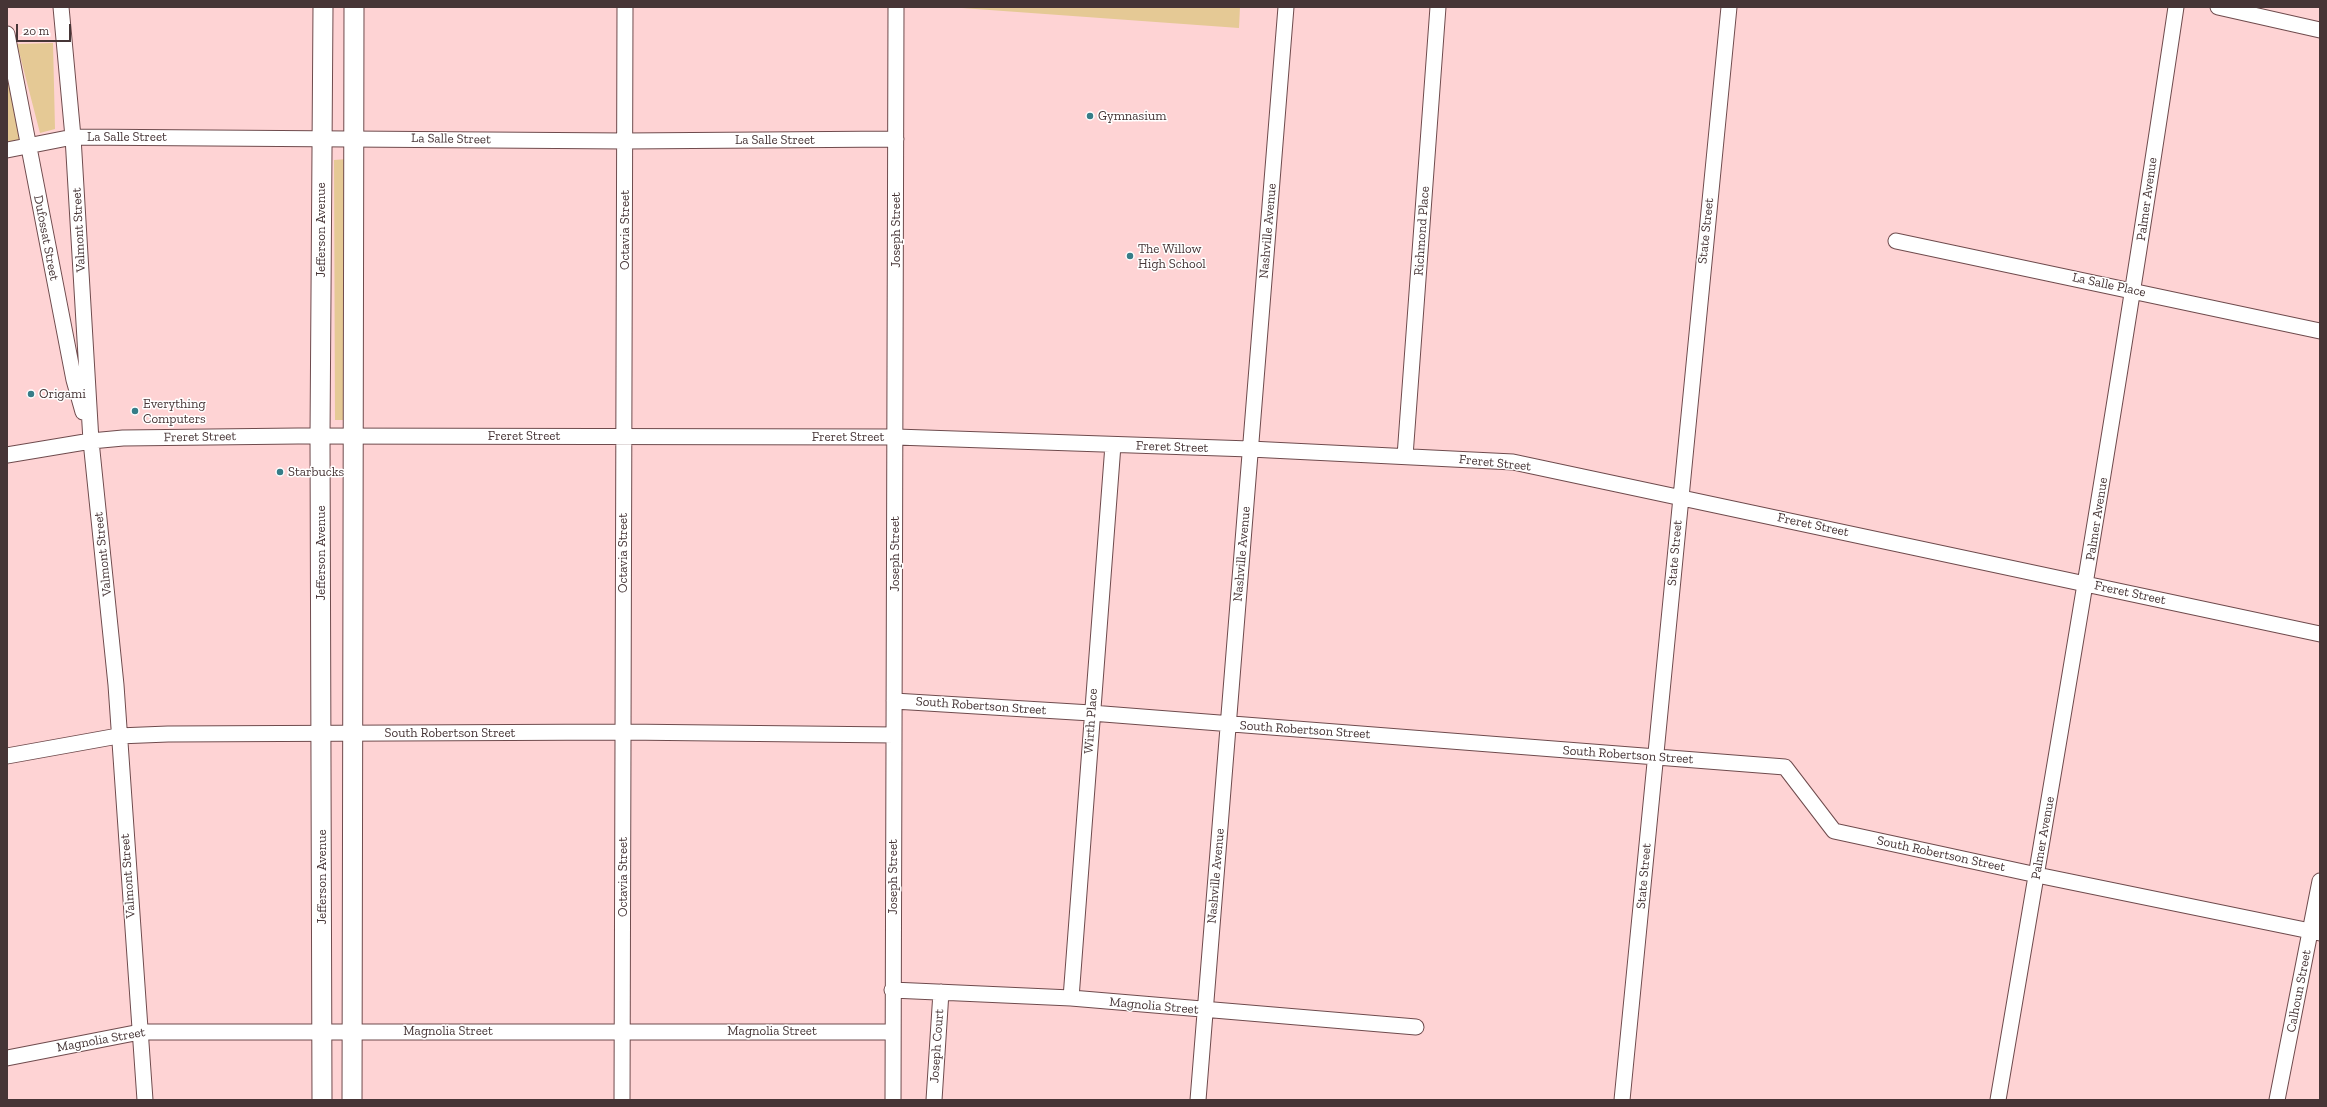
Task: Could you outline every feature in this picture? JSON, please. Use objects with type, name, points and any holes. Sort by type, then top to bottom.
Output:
[{"type":"street","name":"Valmont Street","points":[[61,7],[73,137],[91,441],[116,685],[118,736],[145,1100]]},
{"type":"street","name":"Jefferson Avenue","points":[[322,1100],[320,436],[323,7]]},
{"type":"street","points":[[352,1100],[354,733],[354,7]]},
{"type":"street","name":"Octavia Street","points":[[622,1100],[625,7]]},
{"type":"street","name":"Joseph Street","points":[[893,1100],[892,990],[896,437],[896,7]]},
{"type":"street","name":"Nashville Avenue","points":[[1198,1100],[1286,7]]},
{"type":"street","name":"Richmond Place","points":[[1406,456],[1438,7]]},
{"type":"street","name":"State Street","points":[[1622,1100],[1729,7]]},
{"type":"street","name":"Palmer Avenue","points":[[1998,1100],[2087,584],[2134,290],[2176,7]]},
{"type":"street","points":[[2218,7],[2320,30]]},
{"type":"street","name":"Dufossat Street","points":[[7,34],[74,380],[91,441]]},
{"type":"street","name":"La Salle Street","points":[[7,150],[73,137],[322,137],[625,141],[896,139]]},
{"type":"street","name":"La Salle Place","points":[[1896,241],[2134,290],[2320,331]]},
{"type":"street","name":"Freret Street","points":[[7,455],[91,441],[320,436],[896,437],[1406,456],[1513,462],[1680,496],[2320,634]]},
{"type":"street","name":"Wirth Place","points":[[1071,998],[1091,713],[1113,445]]},
{"type":"street","name":"South Robertson Street","points":[[894,701],[1091,713],[1785,767],[1834,831],[2037,875],[2316,932]]},
{"type":"street","name":"South Robertson Street","points":[[7,756],[118,736],[322,733],[623,732],[894,735]]},
{"type":"street","name":"Calhoun Street","points":[[2277,1100],[2316,932],[2320,881]]},
{"type":"street","name":"Magnolia Street","points":[[892,990],[1071,998],[1416,1027]]},
{"type":"street","name":"Joseph Court","points":[[934,1100],[941,992]]},
{"type":"street","name":"Magnolia Street","points":[[7,1058],[140,1032],[892,1032]]},
{"type":"shaded area","points":[[948,7],[1240,7],[1239,28]]},
{"type":"shaded area","points":[[7,34],[28,146],[7,150]]},
{"type":"shaded area","points":[[53,43],[55,129],[40,133],[17,44]]},
{"type":"shaded area","points":[[347,159],[346,420],[335,420],[334,160]]},
{"type":"place","name":"Gymnasium","points":[[1090,116]]},
{"type":"place","name":"The Willow High School","points":[[1130,256]]},
{"type":"place","name":"Origami","points":[[31,394]]},
{"type":"place","name":"Everything Computers","points":[[135,411]]},
{"type":"place","name":"Starbucks","points":[[280,472]]}]
